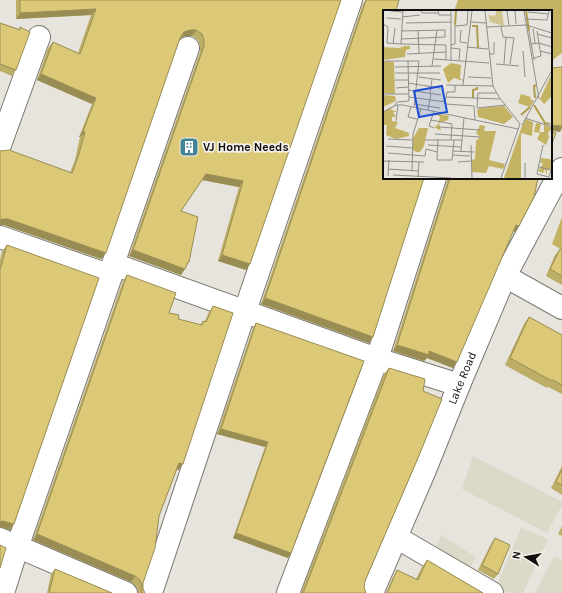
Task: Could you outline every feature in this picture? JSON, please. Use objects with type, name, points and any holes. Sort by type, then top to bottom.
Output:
[{"type":"street","points":[[151,593],[351,0]]},
{"type":"street","points":[[0,145],[39,36]]},
{"type":"street","points":[[2,593],[9,542],[112,270],[188,48]]},
{"type":"street","name":"Lake Road","points":[[372,593],[425,470],[505,276],[562,169]]},
{"type":"street","points":[[288,593],[377,359],[435,179]]},
{"type":"street","points":[[0,237],[245,311],[377,359],[459,385]]},
{"type":"street","points":[[505,276],[562,308]]},
{"type":"street","points":[[396,537],[492,593]]},
{"type":"street","points":[[9,542],[126,593]]},
{"type":"shaded area","points":[[458,0],[562,0],[562,53],[552,60],[552,10],[454,10]]},
{"type":"shaded area","points":[[562,217],[562,250],[552,244]]},
{"type":"shaded area","points":[[473,456],[562,502],[562,505],[547,533],[462,489]]},
{"type":"shaded area","points":[[521,528],[548,539],[523,593],[510,593],[496,587]]},
{"type":"shaded area","points":[[441,535],[476,557],[469,570],[434,553]]},
{"type":"shaded area","points":[[554,556],[562,560],[562,593],[535,593]]},
{"type":"building","points":[[20,0],[341,0],[250,264],[222,255],[243,181],[206,174],[181,211],[198,217],[189,262],[185,269],[133,250],[204,46],[202,34],[196,30],[184,32],[180,38],[106,253],[8,219],[0,220],[0,151],[9,150],[72,173],[85,132],[83,131],[96,98],[41,74],[53,42],[80,54],[96,9],[20,13]]},
{"type":"building","points":[[366,0],[399,0],[396,10],[383,10],[383,179],[424,179],[373,337],[265,298]]},
{"type":"building","points":[[0,23],[20,30],[20,27],[30,32],[16,70],[0,64]]},
{"type":"building","points":[[562,67],[562,126],[552,125],[552,68]]},
{"type":"building","points":[[552,132],[556,133],[552,143]]},
{"type":"building","points":[[450,179],[538,179],[534,197],[519,226],[516,225],[457,362],[429,351],[429,355],[397,345]]},
{"type":"building","points":[[7,245],[99,278],[14,524],[2,521],[0,522],[0,270]]},
{"type":"building","points":[[560,249],[562,250],[562,276],[550,269]]},
{"type":"building","points":[[127,275],[176,293],[169,313],[179,315],[178,319],[202,325],[203,321],[206,322],[213,306],[233,313],[183,464],[179,463],[159,516],[155,548],[143,583],[145,593],[141,593],[142,585],[140,580],[135,576],[37,534]]},
{"type":"building","points":[[529,317],[562,335],[562,385],[510,358]]},
{"type":"building","points":[[256,323],[364,361],[291,553],[236,533],[268,442],[221,429]]},
{"type":"building","points":[[389,368],[425,379],[423,391],[442,399],[365,581],[364,587],[366,593],[303,593],[304,591]]},
{"type":"building","points":[[562,469],[562,485],[556,482]]},
{"type":"building","points":[[495,538],[510,545],[498,574],[482,565]]},
{"type":"building","points":[[0,545],[6,548],[0,568]]},
{"type":"building","points":[[427,560],[483,593],[387,593],[397,570],[418,580]]},
{"type":"building","points":[[55,569],[112,593],[49,593]]},
{"type":"place","name":"VJ Home Needs","points":[[189,147]]}]
